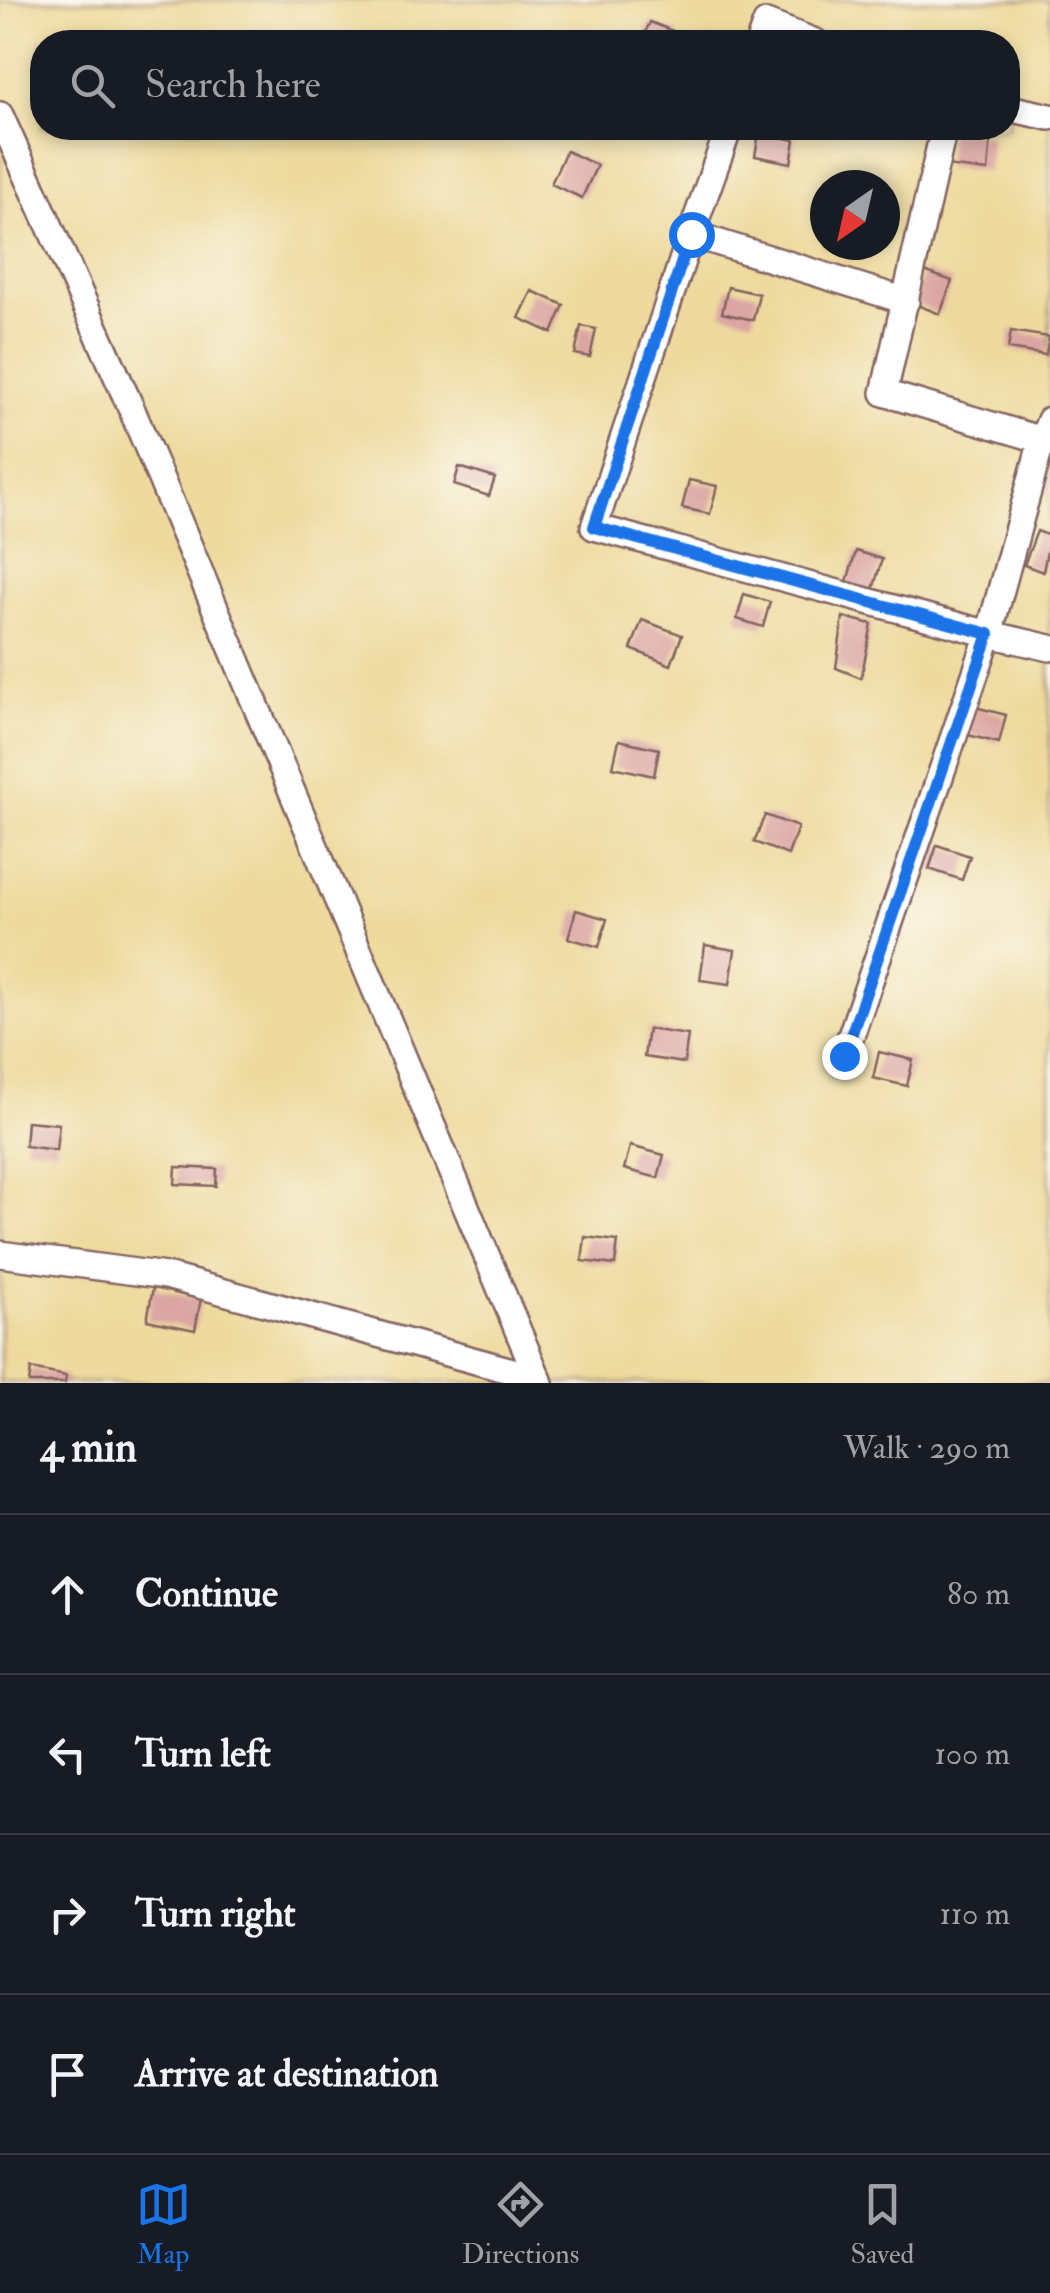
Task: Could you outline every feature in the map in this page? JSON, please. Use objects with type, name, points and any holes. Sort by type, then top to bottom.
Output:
[{"type":"street","points":[[763,30],[766,23],[784,30]]},
{"type":"street","points":[[1020,110],[1050,116]]},
{"type":"street","points":[[0,116],[132,410],[539,1380]]},
{"type":"street","points":[[725,140],[594,527],[1050,648]]},
{"type":"street","points":[[844,1056],[989,634],[1046,430],[884,392],[941,140]]},
{"type":"street","points":[[691,234],[906,301]]},
{"type":"street","points":[[0,1254],[166,1276],[539,1380]]},
{"type":"sand","points":[[0,0],[1050,0],[1050,1383],[0,1383]]},
{"type":"building","points":[[650,22],[670,30],[646,30]]},
{"type":"building","points":[[758,140],[795,140],[791,163],[755,156]]},
{"type":"building","points":[[948,140],[991,140],[988,171],[946,166]]},
{"type":"building","points":[[566,151],[597,165],[582,198],[551,184]]},
{"type":"building","points":[[924,271],[952,281],[940,314],[912,303]]},
{"type":"building","points":[[728,287],[759,294],[753,320],[722,313]]},
{"type":"building","points":[[532,291],[564,305],[552,333],[519,318]]},
{"type":"building","points":[[581,326],[596,329],[590,357],[575,354]]},
{"type":"building","points":[[1011,331],[1049,337],[1046,355],[1008,349]]},
{"type":"building","points":[[459,467],[495,478],[489,496],[454,485]]},
{"type":"building","points":[[689,480],[717,486],[710,514],[682,508]]},
{"type":"building","points":[[1037,531],[1050,536],[1043,572],[1024,565]]},
{"type":"building","points":[[856,551],[882,559],[872,593],[846,585]]},
{"type":"building","points":[[744,594],[770,602],[763,627],[737,619]]},
{"type":"building","points":[[843,617],[872,624],[861,678],[836,668]]},
{"type":"building","points":[[642,620],[682,635],[671,665],[631,649]]},
{"type":"building","points":[[975,707],[1006,715],[999,743],[968,735]]},
{"type":"building","points":[[619,740],[659,749],[654,776],[613,767]]},
{"type":"building","points":[[765,815],[798,827],[788,855],[754,842]]},
{"type":"building","points":[[937,845],[970,856],[962,880],[929,869]]},
{"type":"building","points":[[576,910],[607,919],[599,947],[568,938]]},
{"type":"building","points":[[705,945],[735,950],[730,984],[700,980]]},
{"type":"building","points":[[648,1029],[688,1035],[684,1063],[644,1057]]},
{"type":"building","points":[[879,1052],[913,1060],[907,1086],[873,1078]]},
{"type":"building","points":[[27,1121],[59,1124],[56,1150],[25,1146]]},
{"type":"building","points":[[630,1146],[664,1155],[658,1178],[624,1169]]},
{"type":"building","points":[[176,1167],[217,1169],[216,1186],[175,1184]]},
{"type":"building","points":[[585,1237],[618,1241],[615,1265],[582,1261]]},
{"type":"building","points":[[153,1288],[201,1299],[195,1330],[147,1320]]},
{"type":"building","points":[[31,1369],[66,1376],[65,1383],[29,1383]]},
{"type":"route","points":[[691,234],[594,527],[989,634],[844,1056]]}]
